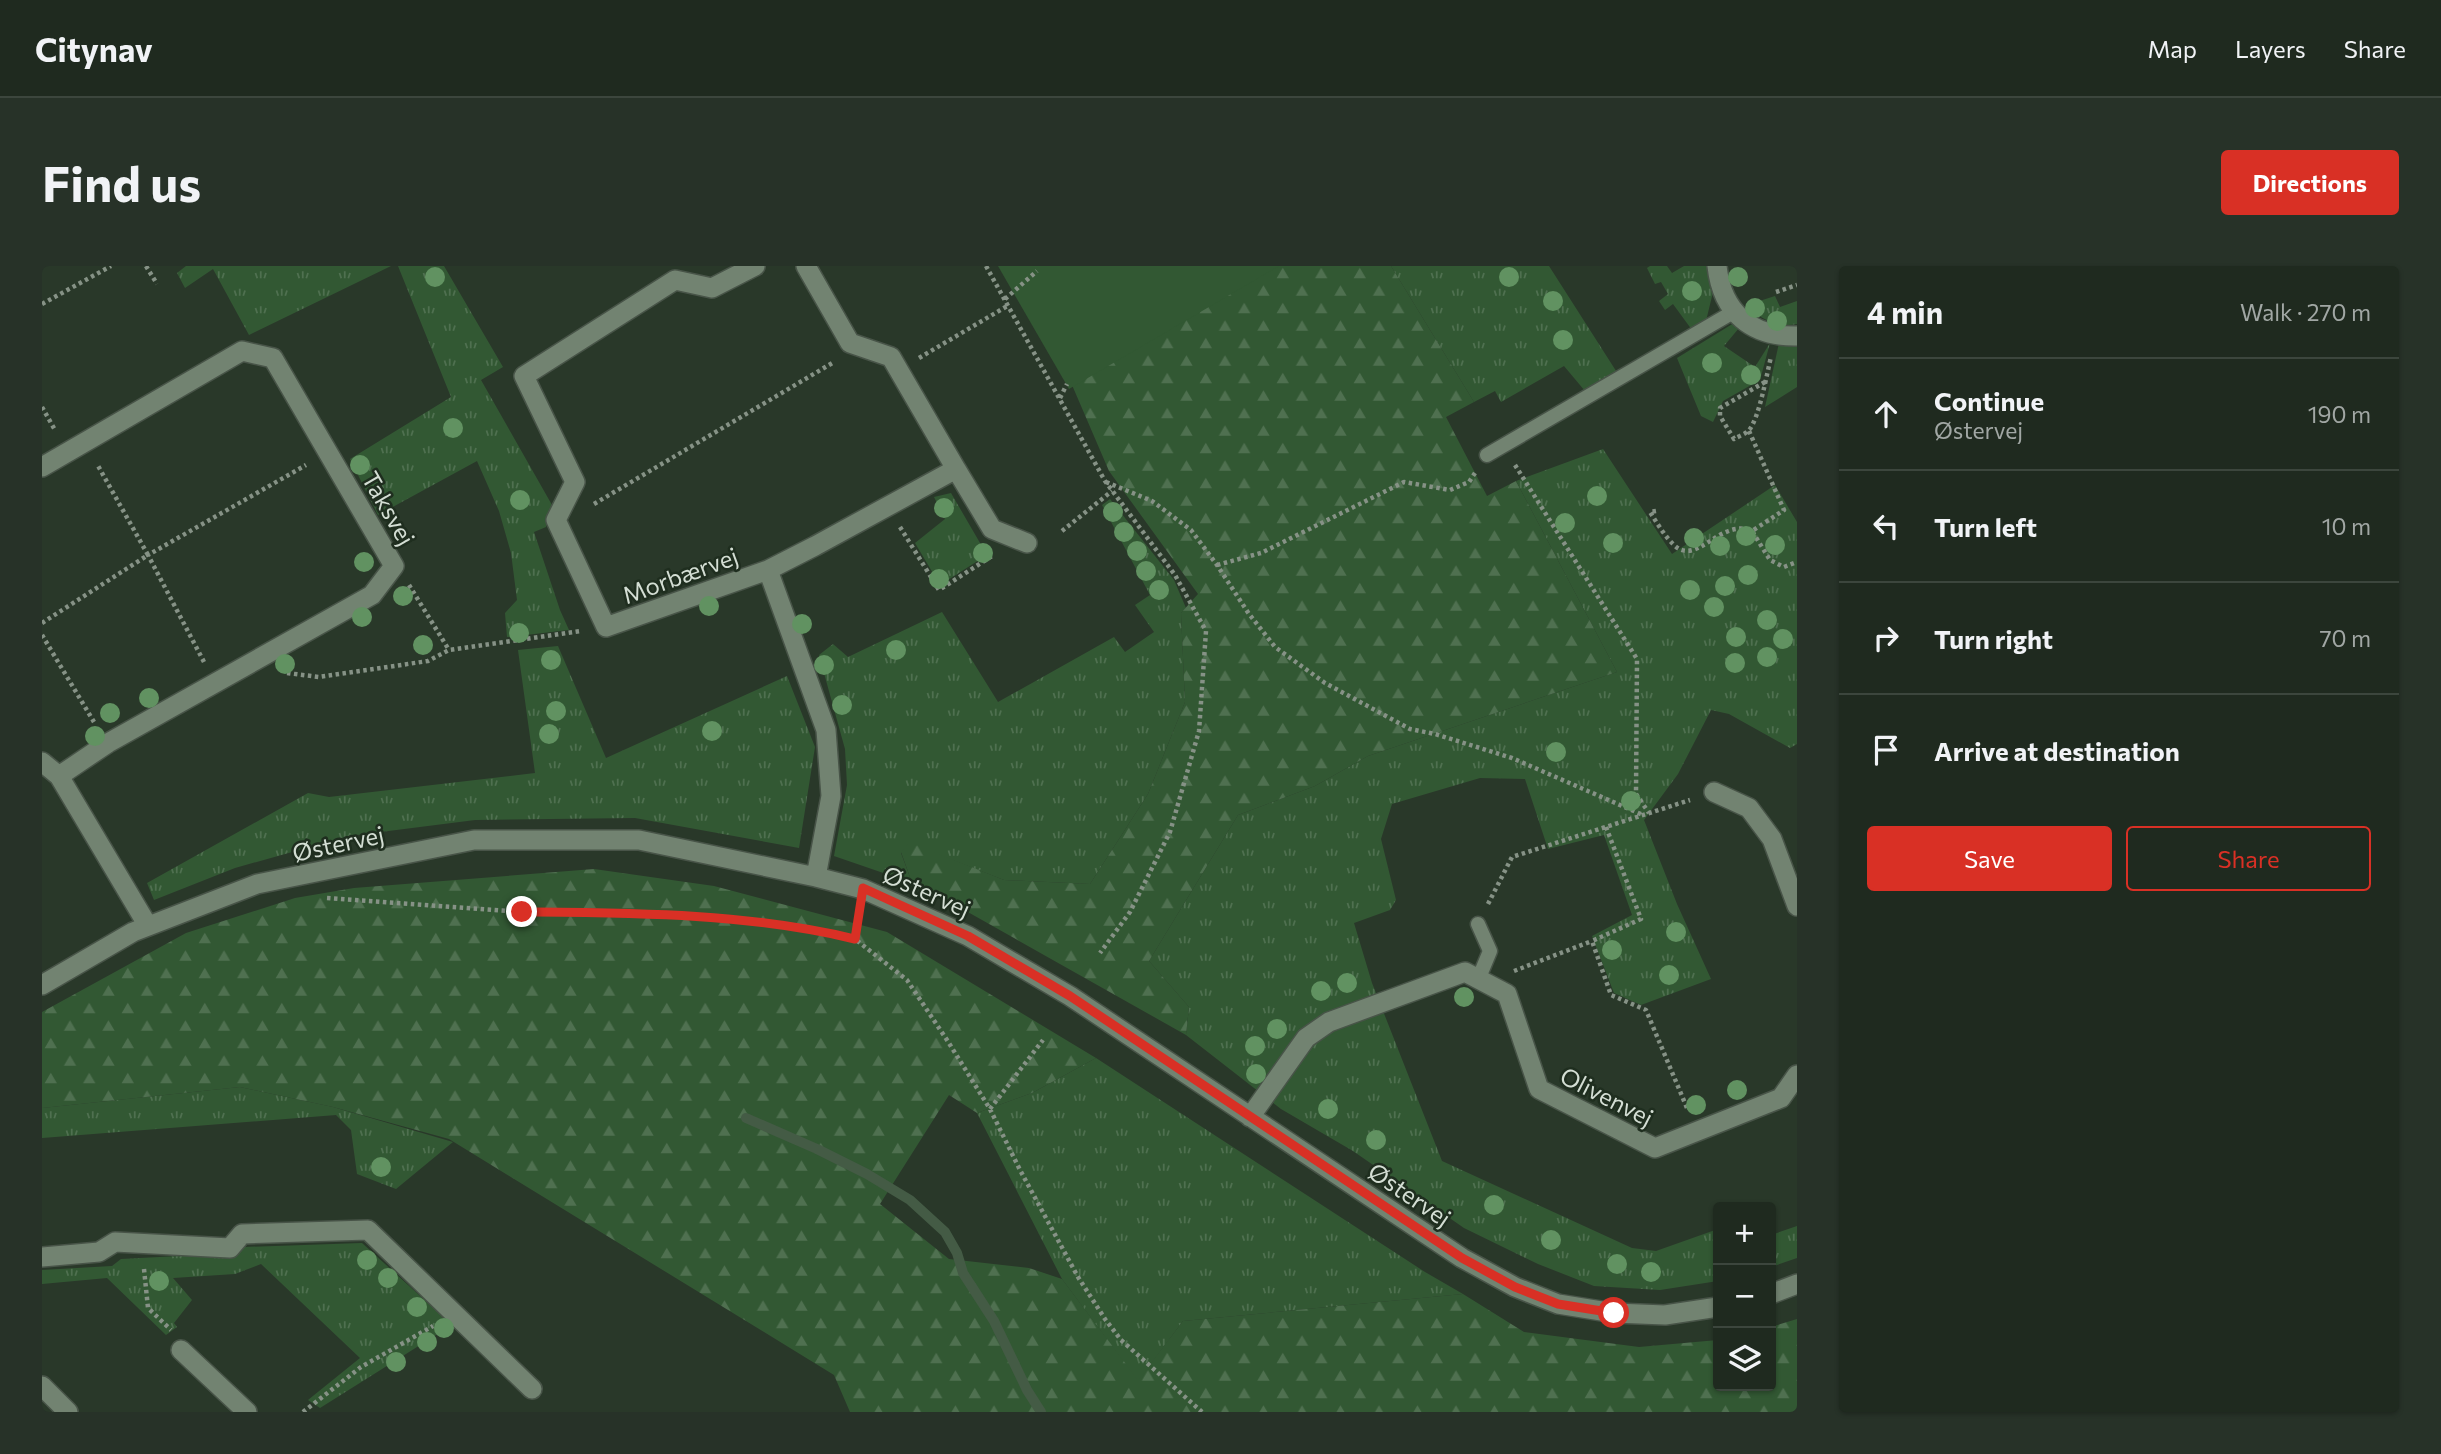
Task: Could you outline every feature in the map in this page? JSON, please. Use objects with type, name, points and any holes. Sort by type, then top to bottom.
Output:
[{"type":"street","points":[[559,525],[556,520],[575,482],[524,376],[676,280],[712,288],[755,266]]},
{"type":"street","points":[[806,266],[850,343],[891,357],[992,529],[1027,543]]},
{"type":"street","points":[[1717,266],[1724,292],[1735,311],[1749,326],[1777,336],[1797,336]]},
{"type":"street","name":"Taksvej","points":[[42,467],[242,352],[273,358],[394,566],[372,595],[108,743],[59,776]]},
{"type":"street","name":"Morbærvej","points":[[559,525],[606,627],[768,569],[956,469]]},
{"type":"street","name":"Morbærvej","points":[[768,569],[826,730],[831,796],[816,877]]},
{"type":"street","points":[[42,762],[59,776],[148,926]]},
{"type":"street","points":[[1714,792],[1749,808],[1772,839],[1797,906]]},
{"type":"street","name":"Østervej","points":[[42,985],[133,932],[257,884],[474,840],[639,840],[863,888],[968,936],[1070,996],[1462,1258],[1515,1287],[1558,1304],[1614,1313],[1665,1315],[1713,1308]]},
{"type":"street","points":[[1250,1117],[1306,1038],[1329,1022],[1465,972],[1507,994]]},
{"type":"street","name":"Olivenvej","points":[[1507,994],[1539,1089],[1656,1148],[1781,1098],[1797,1075]]},
{"type":"street","points":[[42,1257],[99,1252],[115,1242],[230,1248],[243,1234],[369,1230],[532,1389]]},
{"type":"street","points":[[1776,1292],[1797,1284]]},
{"type":"street","points":[[181,1350],[247,1412]]},
{"type":"street","points":[[42,1386],[68,1412]]},
{"type":"lane","points":[[1487,455],[1735,311]]},
{"type":"lane","points":[[1478,923],[1490,951],[1478,980]]},
{"type":"path","points":[[42,304],[111,266]]},
{"type":"path","points":[[146,266],[157,284]]},
{"type":"path","points":[[986,266],[1105,481],[1175,575],[1206,631],[1199,732],[1170,832],[1130,912],[1100,953]]},
{"type":"path","points":[[1005,299],[1037,271]]},
{"type":"path","points":[[1776,292],[1797,285]]},
{"type":"path","points":[[899,370],[1009,305]]},
{"type":"path","points":[[1765,382],[1720,408],[1720,416],[1734,439],[1749,431],[1755,419],[1765,382],[1777,336]]},
{"type":"path","points":[[559,525],[837,360],[850,343]]},
{"type":"path","points":[[1060,399],[1067,384]]},
{"type":"path","points":[[1749,431],[1784,510],[1752,531]]},
{"type":"path","points":[[85,442],[215,683]]},
{"type":"path","points":[[1503,446],[1637,659],[1636,794],[1646,814]]},
{"type":"path","points":[[42,623],[148,555],[328,453]]},
{"type":"path","points":[[1217,565],[1261,553],[1404,482],[1450,490],[1469,482],[1487,455]]},
{"type":"path","points":[[1105,481],[1152,500],[1191,530],[1275,647],[1325,683],[1410,729],[1512,758],[1646,814]]},
{"type":"path","points":[[1062,531],[1112,491]]},
{"type":"path","points":[[1656,511],[1650,512],[1674,546],[1686,552],[1696,550],[1711,538],[1737,527],[1752,531],[1770,560],[1784,567],[1797,562]]},
{"type":"path","points":[[907,538],[939,590],[999,551],[992,529]]},
{"type":"path","points":[[394,566],[449,650]]},
{"type":"path","points":[[319,677],[428,661],[449,650],[606,627]]},
{"type":"path","points":[[42,635],[108,743]]},
{"type":"path","points":[[1478,923],[1512,857],[1714,792]]},
{"type":"path","points":[[1507,994],[1506,974],[1592,942],[1641,919],[1606,827]]},
{"type":"path","points":[[855,939],[863,888]]},
{"type":"path","points":[[317,897],[522,912],[662,914],[808,928],[855,939],[907,980],[990,1110],[1071,1265],[1105,1320],[1121,1340],[1202,1412]]},
{"type":"path","points":[[1592,942],[1611,995],[1646,1010],[1697,1131]]},
{"type":"path","points":[[990,1110],[1043,1040]]},
{"type":"path","points":[[141,1243],[148,1308],[174,1333],[181,1350]]},
{"type":"path","points":[[303,1412],[361,1367],[456,1313]]},
{"type":"green space","points":[[186,266],[391,266],[249,335],[213,269],[185,288],[177,273]]},
{"type":"green space","points":[[398,266],[444,266],[503,367],[481,380],[552,505],[546,527],[534,532],[569,630],[507,637],[505,613],[517,600],[511,553],[499,511],[477,461],[378,515],[350,459],[451,397]]},
{"type":"green space","points":[[998,266],[1279,266],[1069,389]]},
{"type":"green space","points":[[1228,266],[1391,266],[1474,402],[1446,417],[1487,496],[1516,481],[1617,672],[1368,756],[1315,786],[1238,815],[1149,961],[1189,1007],[1186,1035],[911,880],[901,852],[909,842],[1004,880],[1090,884],[1148,794],[1185,702],[1181,613],[1198,594],[1109,471],[1066,371]]},
{"type":"green space","points":[[1391,266],[1549,266],[1618,374],[1585,391],[1564,366],[1501,402],[1495,391],[1474,402]]},
{"type":"green space","points":[[1667,266],[1672,273],[1684,266],[1708,266],[1713,292],[1706,321],[1692,330],[1673,304],[1665,310],[1659,301],[1668,294],[1661,282],[1655,284],[1647,268]]},
{"type":"green space","points":[[1775,296],[1780,307],[1797,301],[1797,324],[1783,325],[1769,321],[1747,305]]},
{"type":"green space","points":[[1734,323],[1739,328],[1724,346],[1755,367],[1770,343],[1760,380],[1723,401],[1713,422],[1701,416],[1677,358]]},
{"type":"green space","points":[[1779,343],[1797,347],[1797,387],[1765,407]]},
{"type":"green space","points":[[1603,449],[1672,554],[1775,485],[1797,522],[1797,744],[1790,748],[1729,714],[1711,710],[1678,774],[1644,820],[1677,904],[1711,979],[1641,1005],[1614,993],[1592,936],[1632,915],[1604,835],[1548,849],[1525,779],[1480,778],[1392,804],[1381,839],[1396,900],[1390,910],[1354,923],[1372,983],[1442,1161],[1632,1248],[1656,1251],[1713,1231],[1713,1282],[1660,1290],[1594,1286],[1538,1264],[1464,1228],[1353,1151],[1281,1109],[1186,1035],[1189,1007],[1149,961],[1238,815],[1315,786],[1368,756],[1617,672],[1516,481]]},
{"type":"green space","points":[[951,493],[987,555],[940,585],[915,543],[945,519],[934,497]]},
{"type":"green space","points":[[1110,499],[1174,580],[1186,608],[1181,613],[1185,702],[1148,794],[1090,884],[1004,880],[909,843],[901,853],[911,880],[834,856],[847,785],[845,749],[819,655],[833,644],[848,657],[942,612],[998,702],[1114,637],[1125,652],[1154,632],[1135,605],[1150,595],[1102,505]]},
{"type":"green space","points":[[558,646],[606,758],[787,676],[815,747],[799,848],[635,818],[475,820],[349,836],[235,868],[154,900],[147,883],[308,793],[329,797],[535,773],[518,650]]},
{"type":"green space","points":[[594,869],[714,886],[887,932],[1096,1058],[1032,1093],[977,1113],[949,1095],[880,1204],[949,1259],[1029,1268],[1062,1279],[1138,1380],[1183,1321],[1463,1294],[1524,1332],[1639,1347],[1713,1340],[1713,1391],[1776,1391],[1776,1325],[1797,1319],[1797,1412],[850,1412],[834,1375],[449,1139],[333,1107],[240,1087],[42,1108],[42,1012],[186,933],[295,898],[354,888]]},
{"type":"green space","points":[[1096,1058],[1463,1294],[1183,1321],[1138,1381],[1062,1279],[977,1113],[1032,1093]]},
{"type":"green space","points":[[240,1087],[333,1107],[453,1142],[396,1189],[357,1174],[351,1130],[336,1115],[42,1138],[42,1108]]},
{"type":"green space","points":[[1797,1226],[1797,1258],[1776,1265],[1776,1233]]},
{"type":"green space","points":[[362,1243],[452,1325],[320,1408],[308,1400],[360,1358],[261,1264],[235,1274],[173,1278],[192,1300],[174,1323],[177,1327],[166,1335],[107,1278],[42,1284],[42,1270],[112,1266],[121,1259],[237,1253],[245,1247]]},
{"type":"waterway","points":[[746,1118],[867,1174],[910,1200],[945,1232],[957,1253],[963,1273],[994,1321],[1027,1390],[1041,1412]]},
{"type":"route","points":[[522,912],[662,914],[808,928],[855,939],[863,888],[968,936],[1070,996],[1462,1258],[1515,1287],[1558,1304],[1614,1313]]}]
